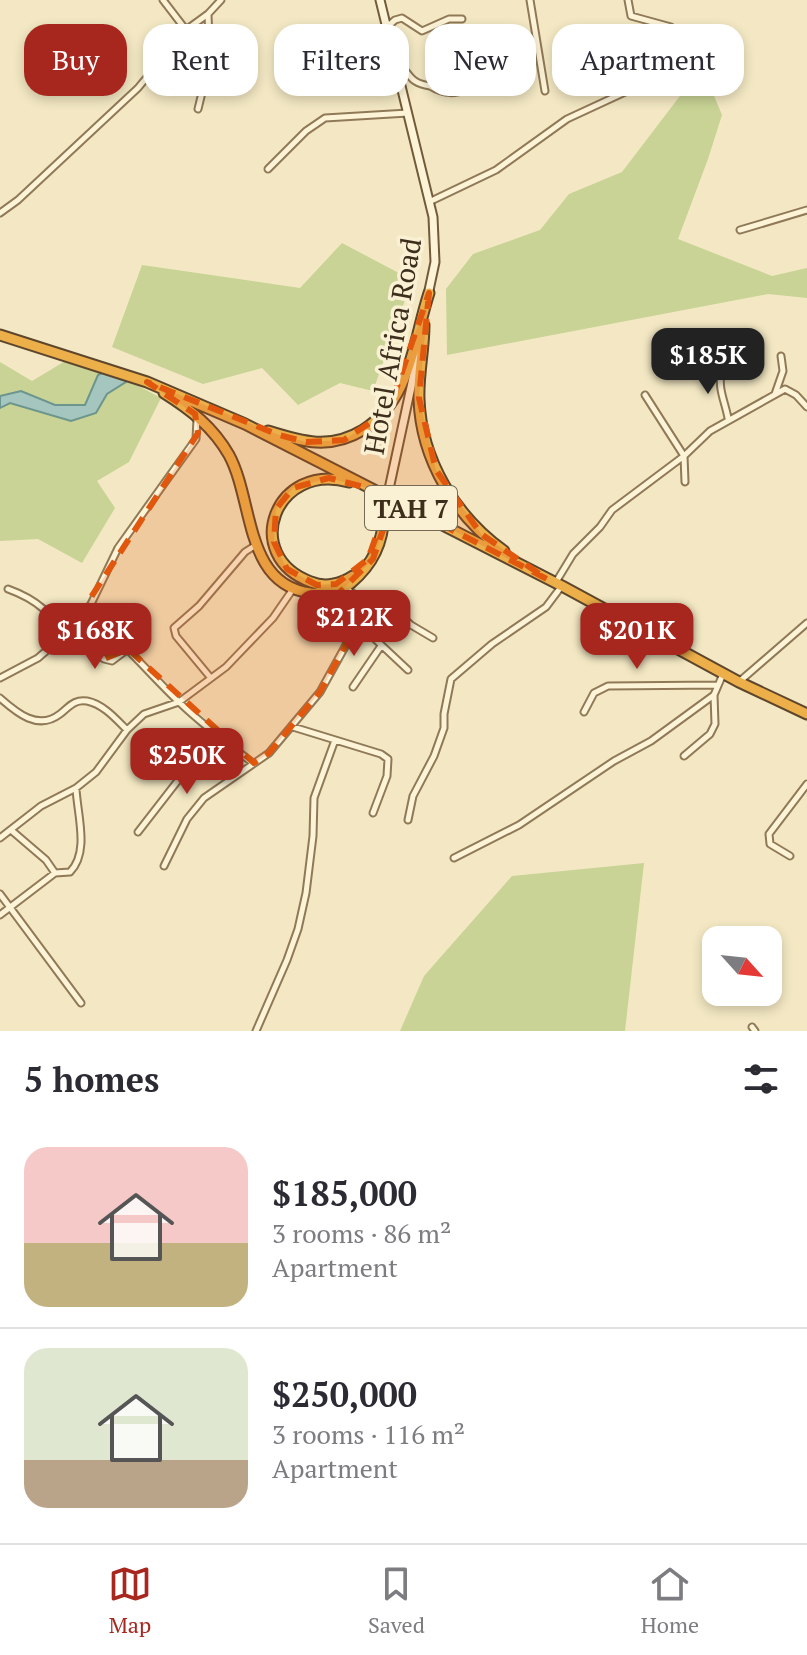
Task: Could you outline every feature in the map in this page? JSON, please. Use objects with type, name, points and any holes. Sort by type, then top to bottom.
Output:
[{"type":"highway","points":[[245,424],[306,442],[333,443],[373,424],[389,410],[398,393],[429,293]]},
{"type":"highway","points":[[424,325],[419,398],[436,470],[462,513],[481,534],[555,583]]},
{"type":"highway","name":"TAH 7","points":[[0,335],[147,382],[245,424],[555,583],[739,682],[807,714]]},
{"type":"highway","points":[[147,382],[195,414],[212,430],[230,458],[256,545],[267,568],[278,580],[293,589],[320,594],[341,589],[365,571],[373,559],[383,530],[385,510]]},
{"type":"highway","points":[[375,490],[329,478],[293,488],[276,509],[272,526],[277,557],[287,569],[317,585],[336,584],[348,579],[368,559],[381,530],[385,510]]},
{"type":"street","points":[[163,0],[181,24]]},
{"type":"street","points":[[194,24],[221,0]]},
{"type":"street","name":"Hotel Africa Road","points":[[380,0],[386,24]]},
{"type":"street","points":[[530,0],[545,91]]},
{"type":"street","points":[[429,202],[496,170],[567,119],[649,81],[672,63],[680,42],[671,27],[631,16],[628,0]]},
{"type":"street","points":[[198,109],[207,80],[208,14]]},
{"type":"street","points":[[390,24],[402,18],[422,31],[449,19],[462,19]]},
{"type":"street","points":[[0,213],[18,200],[143,82]]},
{"type":"street","name":"Hotel Africa Road","points":[[385,510],[435,262],[435,234],[405,96]]},
{"type":"street","points":[[268,169],[306,131],[325,118],[409,113]]},
{"type":"street","points":[[740,230],[807,210]]},
{"type":"street","points":[[775,395],[783,371],[781,356]]},
{"type":"street","points":[[721,373],[719,386],[729,419]]},
{"type":"street","points":[[408,820],[413,796],[434,756],[444,728],[451,679],[492,644],[546,607],[555,583],[573,554],[612,510],[729,419],[788,389],[807,407]]},
{"type":"street","points":[[645,395],[684,456],[685,482]]},
{"type":"street","points":[[0,678],[38,658],[63,637],[85,612],[118,548],[196,439],[198,426],[195,414]]},
{"type":"street","points":[[210,678],[176,636],[174,628],[199,606],[245,552],[256,545]]},
{"type":"street","points":[[8,589],[24,595],[47,612],[57,621],[63,637]]},
{"type":"street","points":[[0,838],[41,806],[76,788],[96,772],[127,730],[144,714],[179,702],[244,650],[273,618],[293,589]]},
{"type":"street","points":[[164,866],[187,819],[204,798],[269,753],[320,692],[346,645],[350,623],[341,589]]},
{"type":"street","points":[[341,589],[369,604],[397,612],[433,638]]},
{"type":"street","points":[[85,612],[117,637],[179,702],[219,738],[254,763]]},
{"type":"street","points":[[350,623],[360,625],[408,670]]},
{"type":"street","points":[[739,682],[807,623]]},
{"type":"street","points":[[69,631],[104,659],[112,661],[128,649]]},
{"type":"street","points":[[353,687],[381,646]]},
{"type":"street","points":[[684,756],[710,734],[715,724],[714,695],[723,673]]},
{"type":"street","points":[[584,712],[594,693],[608,686],[718,685]]},
{"type":"street","points":[[454,858],[519,825],[614,761],[651,741],[714,695]]},
{"type":"street","points":[[0,698],[19,715],[41,722],[61,713],[70,703],[85,700],[101,706],[127,730]]},
{"type":"street","points":[[293,727],[388,759],[387,776],[373,813]]},
{"type":"street","points":[[138,832],[183,774],[219,738]]},
{"type":"street","points":[[256,1031],[298,929],[310,862],[314,798],[335,740]]},
{"type":"street","points":[[790,856],[770,844],[769,834],[807,784]]},
{"type":"street","points":[[0,915],[55,873],[70,872],[78,858],[80,819],[76,788]]},
{"type":"street","points":[[11,830],[46,860],[55,873]]},
{"type":"street","points":[[0,894],[81,1003]]},
{"type":"highlighted area","points":[[429,293],[419,398],[436,470],[481,534],[547,579],[375,490],[329,478],[293,488],[276,509],[274,542],[287,569],[317,585],[336,584],[368,559],[384,514],[383,530],[373,559],[339,593],[350,623],[346,645],[320,692],[269,753],[254,763],[128,649],[104,659],[69,631],[198,433],[195,414],[147,382],[279,435],[306,442],[344,440],[389,410]]},
{"type":"green space","points":[[680,96],[714,96],[722,115],[678,239],[772,276],[807,268],[807,298],[768,294],[447,355],[446,289],[473,254],[540,230],[569,194],[622,172]]},
{"type":"green space","points":[[342,243],[412,280],[373,391],[340,383],[298,405],[262,368],[203,384],[112,347],[142,265],[300,288]]},
{"type":"green space","points":[[72,357],[103,367],[161,398],[129,462],[97,481],[115,508],[82,563],[38,539],[0,541],[0,362],[32,381]]},
{"type":"green space","points":[[644,863],[625,1031],[400,1031],[424,976],[512,876]]},
{"type":"water","points":[[109,369],[129,380],[107,394],[96,413],[71,421],[10,403],[0,408],[0,396],[21,391],[55,405],[85,405],[98,375]]}]
